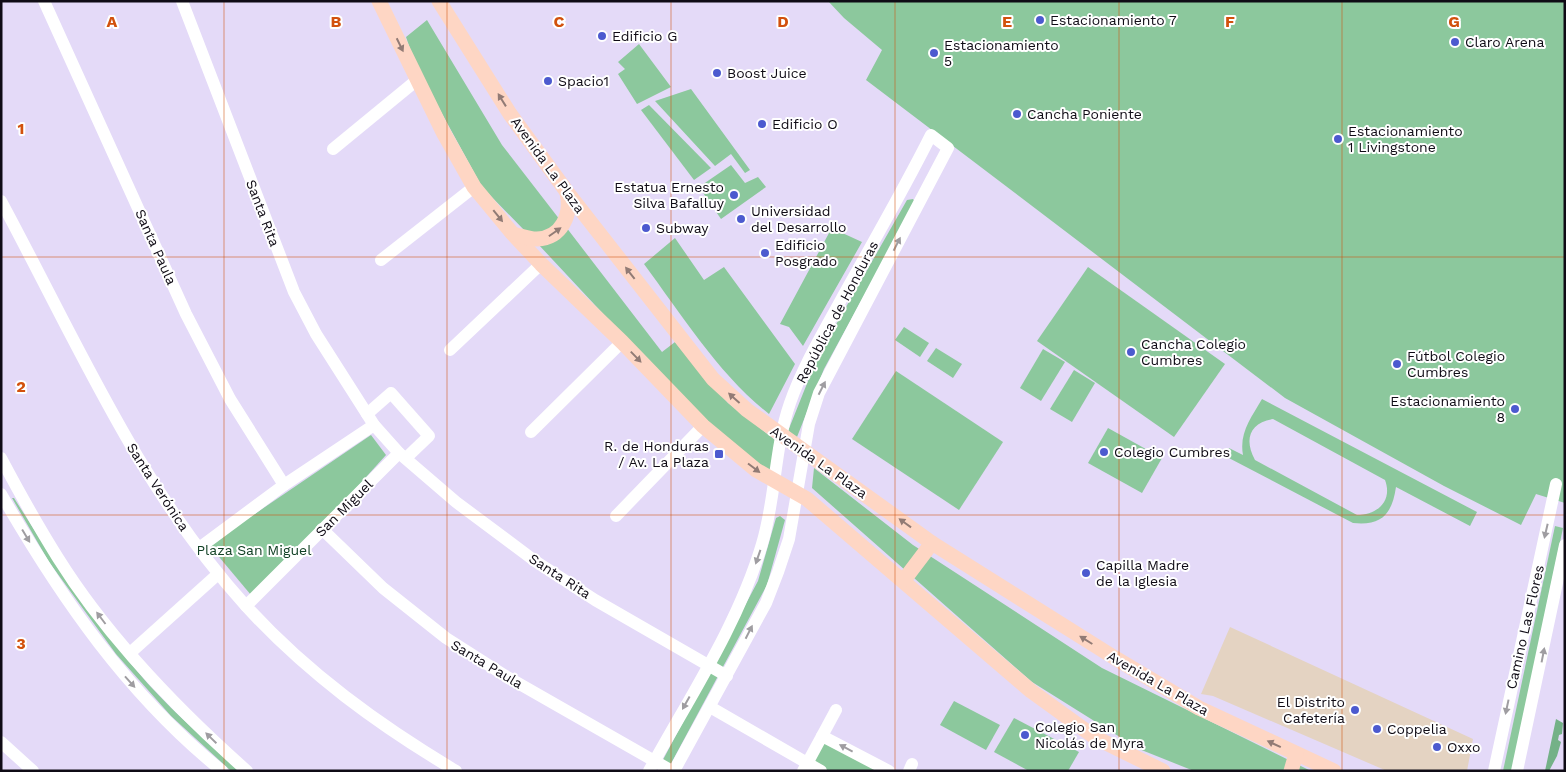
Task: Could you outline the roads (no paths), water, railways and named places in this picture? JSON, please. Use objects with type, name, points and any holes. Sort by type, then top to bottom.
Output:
[{"type":"main road","points":[[379,1],[456,157],[474,187],[512,233],[541,264],[622,342],[703,426],[756,470],[796,492],[904,580],[1031,691],[1096,738],[1163,771]]},
{"type":"main road","name":"Avenida La Plaza","points":[[439,1],[510,114],[567,192],[714,379],[748,410],[781,435],[804,448],[932,542],[1199,708],[1334,771]]},
{"type":"main road","points":[[512,233],[534,239],[549,237],[556,233],[566,221],[569,213],[567,192]]},
{"type":"main road","points":[[904,580],[932,542]]},
{"type":"main road","points":[[1291,771],[1296,754]]},
{"type":"street","name":"Santa Paula","points":[[44,1],[186,314],[230,399],[284,485]]},
{"type":"street","name":"Santa Rita","points":[[182,1],[294,292],[316,334],[370,419],[402,455],[456,502],[535,561],[596,600],[708,663],[727,676]]},
{"type":"street","points":[[333,150],[417,80]]},
{"type":"street","name":"República de Honduras","points":[[652,766],[734,616],[752,576],[767,527],[781,435],[790,404],[807,361],[908,181],[931,135],[948,148],[819,393],[804,448],[789,538],[766,603],[673,771]]},
{"type":"street","points":[[908,181],[921,197]]},
{"type":"street","points":[[381,260],[474,187]]},
{"type":"street","name":"Santa Verónica","points":[[1,201],[126,439],[168,504],[218,574],[246,606],[283,643],[330,685],[397,735],[456,771]]},
{"type":"street","points":[[450,350],[541,264]]},
{"type":"street","points":[[531,432],[622,342]]},
{"type":"street","points":[[199,548],[370,419],[391,393],[429,436],[402,455]]},
{"type":"street","points":[[616,516],[703,426]]},
{"type":"street","name":"San Miguel","points":[[246,606],[322,529],[402,455]]},
{"type":"street","points":[[1,458],[58,558],[130,653],[188,716],[247,771]]},
{"type":"street","name":"Camino Las Flores","points":[[1494,771],[1556,484]]},
{"type":"street","points":[[17,488],[2,495],[46,571],[105,652],[160,714],[222,771]]},
{"type":"street","name":"Santa Paula","points":[[322,529],[383,588],[446,638],[652,766],[673,771]]},
{"type":"street","points":[[1542,550],[1564,549]]},
{"type":"street","name":"Camino Las Flores","points":[[1517,771],[1564,549]]},
{"type":"street","points":[[130,653],[218,574]]},
{"type":"street","points":[[710,707],[805,767],[821,771]]},
{"type":"street","points":[[805,767],[836,710]]},
{"type":"street","points":[[1,733],[5,746],[32,770]]},
{"type":"street","points":[[822,736],[889,771]]},
{"type":"place","name":"Estacionamiento 7","points":[[1040,20]]},
{"type":"place","name":"Edificio G","points":[[602,36]]},
{"type":"place","name":"Claro Arena","points":[[1455,42]]},
{"type":"place","name":"Estacionamiento 5","points":[[934,53]]},
{"type":"place","name":"Boost Juice","points":[[717,73]]},
{"type":"place","name":"Spacio1","points":[[548,81]]},
{"type":"place","name":"Cancha Poniente","points":[[1017,114]]},
{"type":"place","name":"Edificio O","points":[[762,124]]},
{"type":"place","name":"Estacionamiento 1 Livingstone","points":[[1338,139]]},
{"type":"place","name":"Estatua Ernesto Silva Bafalluy","points":[[734,195]]},
{"type":"place","name":"Universidad del Desarrollo","points":[[741,219]]},
{"type":"place","name":"Subway","points":[[646,228]]},
{"type":"place","name":"Edificio Posgrado","points":[[765,253]]},
{"type":"place","name":"Cancha Colegio Cumbres","points":[[1131,352]]},
{"type":"place","name":"Fútbol Colegio Cumbres","points":[[1397,364]]},
{"type":"place","name":"Estacionamiento 8","points":[[1515,409]]},
{"type":"place","name":"Colegio Cumbres","points":[[1104,452]]},
{"type":"place","name":"R. de Honduras / Av. La Plaza","points":[[719,454]]},
{"type":"place","name":"Capilla Madre de la Iglesia","points":[[1086,573]]},
{"type":"place","name":"El Distrito Cafetería","points":[[1355,710]]},
{"type":"place","name":"Coppelia","points":[[1377,729]]},
{"type":"place","name":"Colegio San Nicolás de Myra","points":[[1025,735]]},
{"type":"place","name":"Oxxo","points":[[1437,747]]},
{"type":"park label","name":"Plaza San Miguel","points":[[254,550]]}]
